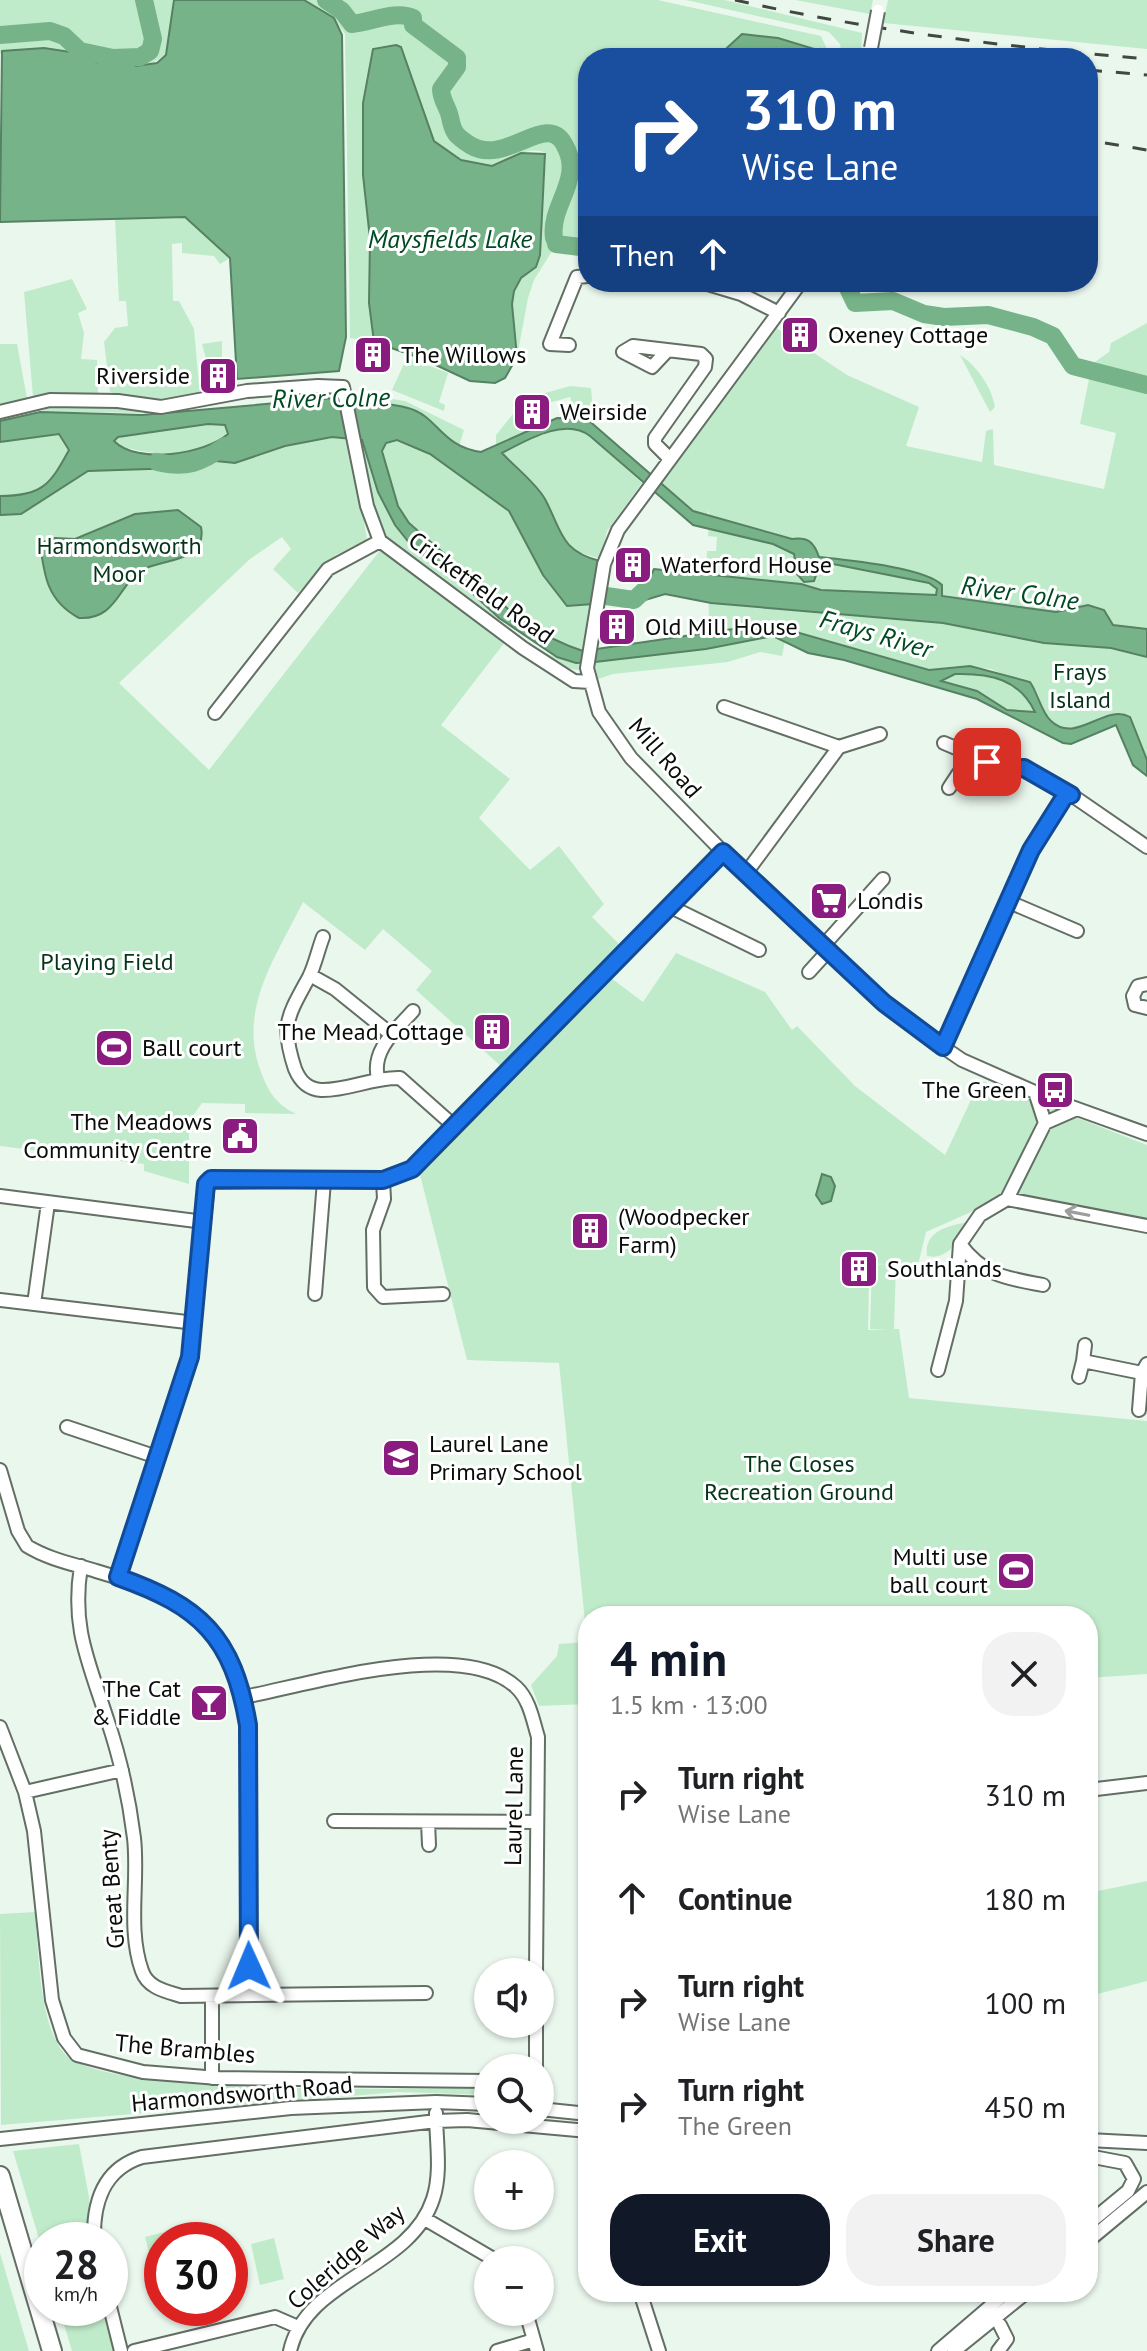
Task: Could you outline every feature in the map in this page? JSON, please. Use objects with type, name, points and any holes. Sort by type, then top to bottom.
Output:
[{"type":"highway","points":[[0,2176],[52,2351]]},
{"type":"street","points":[[871,48],[879,5]]},
{"type":"street","points":[[569,345],[550,344],[578,278]]},
{"type":"street","points":[[734,292],[779,313]]},
{"type":"street","name":"Mill Road","points":[[723,852],[624,750],[599,712],[587,668],[604,564],[618,530],[641,494],[794,292]]},
{"type":"street","points":[[667,351],[701,354],[706,364],[655,436],[655,444],[669,458]]},
{"type":"street","name":"Cricketfield Road","points":[[0,412],[63,399],[118,401],[161,407],[247,391],[343,387],[367,506],[380,541],[523,648],[574,681],[590,682]]},
{"type":"street","points":[[215,713],[328,569],[380,541]]},
{"type":"street","points":[[724,707],[839,747]]},
{"type":"street","points":[[746,873],[839,747],[880,734]]},
{"type":"street","points":[[944,743],[1005,769],[1024,768],[1071,795],[1147,847]]},
{"type":"street","points":[[949,788],[970,756]]},
{"type":"street","points":[[943,1047],[1031,850],[1065,796],[1071,795]]},
{"type":"street","points":[[118,1577],[190,1357],[205,1187],[211,1179],[383,1180],[412,1169],[723,852],[884,1003],[962,1060],[1077,1109],[1147,1134]]},
{"type":"street","points":[[809,972],[883,879]]},
{"type":"street","points":[[1007,901],[1077,931]]},
{"type":"street","points":[[669,906],[759,950]]},
{"type":"street","points":[[323,937],[310,975],[292,1003],[286,1030],[287,1045],[298,1077],[308,1088],[323,1090],[378,1078],[400,1078],[454,1126]]},
{"type":"street","points":[[310,975],[335,989],[392,1035]]},
{"type":"street","points":[[1147,984],[1138,986],[1133,996],[1135,1005],[1147,1008]]},
{"type":"street","points":[[378,1078],[376,1060],[413,1011]]},
{"type":"street","points":[[1035,1092],[1045,1123]]},
{"type":"street","points":[[938,1370],[956,1301],[960,1244],[980,1215],[1007,1199],[1045,1123],[1077,1109]]},
{"type":"street","points":[[383,1180],[384,1199],[373,1230],[374,1287],[383,1297],[443,1294]]},
{"type":"street","points":[[315,1294],[324,1181]]},
{"type":"street","points":[[0,1196],[204,1222]]},
{"type":"street","points":[[1007,1199],[1147,1226]]},
{"type":"street","points":[[34,1304],[48,1203]]},
{"type":"street","points":[[960,1244],[975,1264],[1001,1277],[1043,1285]]},
{"type":"street","points":[[0,1300],[195,1323]]},
{"type":"street","points":[[1079,1377],[1085,1345]]},
{"type":"street","points":[[1083,1361],[1145,1368],[1139,1410]]},
{"type":"street","points":[[67,1427],[157,1457]]},
{"type":"street","points":[[0,1470],[18,1531],[27,1546],[167,1594],[190,1609],[229,1658],[244,1697],[248,1725],[250,1995]]},
{"type":"street","name":"Great Benty","points":[[81,1566],[77,1593],[81,1647],[122,1770],[134,1839],[134,1916],[143,1974],[153,1986],[181,1996],[426,1993]]},
{"type":"street","name":"Laurel Lane","points":[[244,1697],[418,1664],[488,1670],[517,1688],[526,1700],[538,1737],[536,1958]]},
{"type":"street","name":"The Brambles","points":[[0,1727],[25,1792],[34,1831],[52,2000],[70,2047],[77,2055],[92,2062],[143,2072],[212,2078],[474,2081]]},
{"type":"street","points":[[25,1792],[122,1770]]},
{"type":"street","points":[[1098,1789],[1147,1783]]},
{"type":"street","points":[[334,1821],[536,1822]]},
{"type":"street","points":[[428,1822],[429,1845]]},
{"type":"street","points":[[212,1996],[212,2078]]},
{"type":"street","name":"Harmondsworth Road","points":[[0,2139],[291,2108],[436,2102],[474,2103]]},
{"type":"street","name":"Coleridge Way","points":[[290,2351],[298,2327],[327,2298],[407,2241],[425,2219],[436,2188],[436,2102]]},
{"type":"street","points":[[554,2110],[578,2113]]},
{"type":"street","points":[[95,2222],[96,2199],[112,2175],[130,2161],[225,2145],[436,2121],[467,2120],[578,2130]]},
{"type":"street","points":[[1098,2141],[1147,2143]]},
{"type":"street","points":[[1098,2157],[1119,2160],[1133,2173],[1132,2186],[1098,2215]]},
{"type":"street","points":[[1098,2233],[1147,2192]]},
{"type":"street","points":[[425,2219],[474,2248]]},
{"type":"street","points":[[643,2302],[659,2351]]},
{"type":"street","points":[[938,2351],[995,2302]]},
{"type":"street","points":[[954,2351],[1015,2302]]},
{"type":"street","points":[[134,2351],[275,2317],[298,2327]]},
{"type":"street","points":[[998,2351],[1007,2339],[1000,2325]]},
{"type":"street","points":[[115,2326],[121,2351]]},
{"type":"street","points":[[497,2351],[536,2346],[530,2326]]},
{"type":"green space","points":[[0,0],[174,0],[166,55],[147,66],[136,66],[125,60],[97,63],[77,53],[44,48],[0,54]]},
{"type":"green space","points":[[304,0],[658,0],[821,36],[826,48],[811,48],[779,38],[742,34],[727,48],[578,48],[578,243],[558,243],[556,228],[570,180],[572,163],[571,148],[565,137],[542,132],[498,149],[480,150],[461,132],[447,103],[445,93],[462,63],[458,58],[406,13],[393,13],[365,21],[374,25],[395,14],[408,16],[431,44],[456,61],[438,93],[453,132],[468,147],[488,154],[542,137],[558,141],[567,160],[568,183],[552,223],[554,248],[534,280],[517,357],[513,297],[520,280],[540,255],[546,153],[525,152],[484,166],[456,158],[440,146],[429,132],[401,47],[374,49],[363,103],[363,175],[370,239],[369,303],[374,342],[350,338],[345,34],[334,19]]},
{"type":"green space","points":[[686,0],[724,0],[862,33],[861,48],[841,48],[829,32]]},
{"type":"green space","points":[[795,0],[873,0],[870,14]]},
{"type":"green space","points":[[888,0],[1147,0],[1147,49],[883,23]]},
{"type":"green space","points":[[185,217],[230,258],[220,264],[214,256],[182,253],[182,243],[172,244],[173,301],[179,301],[194,329],[200,396],[160,404],[110,392],[104,342],[115,328],[128,326],[126,301],[119,301],[115,219]]},
{"type":"green space","points":[[72,279],[87,309],[78,313],[84,333],[81,359],[97,360],[98,393],[33,397],[24,292]]},
{"type":"green space","name":"Frays Island","points":[[1147,323],[1147,760],[1130,717],[1125,714],[1072,729],[1062,728],[1053,724],[1046,715],[1036,690],[991,669],[957,666],[929,670],[768,624],[644,642],[708,630],[707,551],[716,551],[717,537],[708,536],[709,510],[707,515],[693,511],[654,479],[772,325],[847,375],[919,407],[906,446],[982,462],[986,431],[993,429],[994,465],[1104,489],[1116,433],[1080,424],[1092,364],[1109,352],[1111,343]]},
{"type":"green space","points":[[222,341],[222,364],[208,366],[202,344]]},
{"type":"green space","points":[[0,344],[17,344],[27,398],[0,405]]},
{"type":"green space","points":[[960,355],[987,384],[995,407],[990,412]]},
{"type":"green space","points":[[407,357],[448,373],[439,402],[445,405],[444,411],[392,390]]},
{"type":"green space","points":[[570,386],[591,388],[594,424],[576,417],[570,397],[545,404],[542,394]]},
{"type":"green space","points":[[348,395],[405,401],[464,430],[459,446],[425,417],[408,408],[350,402]]},
{"type":"green space","points":[[59,404],[161,413],[40,412]]},
{"type":"green space","points":[[513,414],[527,432],[496,446],[496,435]]},
{"type":"green space","points":[[208,424],[225,425],[228,434],[203,449],[189,452],[145,452],[116,445],[114,441],[118,437]]},
{"type":"green space","points":[[575,427],[590,436],[642,483],[607,531],[601,559],[571,550],[553,521],[545,497],[501,452],[556,429]]},
{"type":"green space","points":[[59,433],[89,471],[181,468],[206,460],[214,462],[332,437],[351,438],[367,540],[336,555],[298,593],[273,569],[291,549],[282,537],[250,559],[119,683],[209,770],[381,549],[505,642],[441,725],[510,779],[479,818],[530,870],[559,846],[604,904],[592,917],[621,946],[502,1067],[416,990],[432,971],[383,929],[365,950],[303,902],[263,984],[254,1027],[255,1049],[267,1086],[278,1102],[296,1114],[245,1113],[245,1104],[202,1103],[189,1121],[189,1184],[144,1171],[144,1164],[0,1146],[0,442]]},
{"type":"green space","points":[[358,439],[363,440],[395,515],[416,550],[447,570],[526,641],[563,660],[581,663],[579,670],[543,655],[517,638],[395,546],[374,510]]},
{"type":"green space","points":[[393,440],[430,454],[509,511],[567,606],[593,605],[583,651],[533,631],[409,523],[395,496],[383,455],[384,446]]},
{"type":"green space","points":[[773,636],[785,641],[782,656],[760,652],[728,662],[613,674],[598,679],[594,662]]},
{"type":"green space","points":[[955,674],[1003,680],[1021,692],[1036,712],[1007,710],[977,691],[941,681],[942,677]]},
{"type":"green space","name":"The Closes Recreation Ground","points":[[676,953],[765,992],[792,1030],[797,1026],[855,1086],[945,1155],[979,1083],[985,1082],[1147,1145],[1147,1219],[1014,1193],[926,1232],[918,1265],[896,1265],[894,1329],[899,1329],[909,1398],[1147,1421],[1147,1674],[1098,1677],[1098,1606],[583,1606],[559,1363],[467,1360],[418,1167],[607,975],[643,1002]],"holes":[[[849,1263],[886,1264],[872,1265],[870,1329],[888,1330],[868,1330],[869,1282],[848,1282]]]},
{"type":"green space","points":[[968,1222],[957,1242],[947,1252],[927,1256],[933,1235]]},
{"type":"green space","points":[[578,1643],[578,1704],[539,1706],[531,1685],[557,1656],[559,1644]]},
{"type":"green space","points":[[1147,1881],[1147,1981],[1098,1994],[1098,1891]]},
{"type":"green space","points":[[35,1912],[44,2005],[55,2040],[64,2053],[91,2068],[137,2078],[196,2084],[332,2089],[474,2088],[474,2095],[398,2092],[1,2125],[0,1914]]},
{"type":"green space","points":[[79,2144],[89,2197],[90,2222],[34,2222],[13,2151]]},
{"type":"green space","points":[[274,2238],[284,2279],[260,2285],[251,2244]]},
{"type":"green space","points":[[0,2253],[29,2351],[0,2351]]},
{"type":"green space","points":[[64,2326],[113,2326],[120,2351],[72,2351]]},
{"type":"water","points":[[174,0],[304,0],[334,18],[342,35],[346,337],[339,371],[237,379],[230,258],[185,217],[0,222],[2,51],[44,48],[77,53],[97,63],[125,60],[136,66],[157,63],[166,55]]},
{"type":"water","points":[[742,34],[778,38],[811,48],[727,48]]},
{"type":"water","name":"Maysfields Lake","points":[[401,47],[434,141],[461,160],[492,166],[521,153],[545,154],[540,255],[536,267],[521,278],[514,291],[512,304],[517,357],[505,378],[495,383],[470,381],[423,359],[374,342],[369,303],[370,239],[363,175],[363,103],[373,49]]},
{"type":"water","points":[[334,398],[390,404],[418,412],[457,444],[481,452],[557,418],[587,419],[693,511],[792,539],[806,540],[819,557],[919,573],[942,585],[942,596],[1056,612],[1088,605],[1104,610],[1113,625],[1147,629],[1147,657],[1111,648],[1044,643],[943,623],[711,603],[665,594],[632,604],[642,578],[650,577],[654,569],[801,584],[821,590],[936,595],[937,589],[929,583],[833,564],[819,567],[814,581],[804,582],[797,574],[794,554],[773,544],[693,525],[590,436],[580,431],[546,432],[502,453],[541,493],[570,545],[577,552],[600,561],[593,604],[567,606],[543,575],[509,511],[430,454],[397,440],[386,443],[382,451],[398,506],[409,523],[509,610],[549,637],[583,651],[768,624],[929,670],[970,666],[1030,682],[1048,717],[1061,727],[1080,727],[1111,715],[1130,717],[1147,760],[1147,776],[1133,765],[1116,725],[1071,744],[1063,743],[977,699],[844,660],[808,653],[773,636],[706,649],[595,662],[576,663],[557,657],[499,618],[447,570],[415,550],[395,525],[378,492],[362,440],[332,437],[285,446],[235,463],[206,460],[180,468],[88,471],[21,514],[0,515],[0,496],[26,494],[43,486],[69,450],[59,434],[0,442],[0,421],[40,412],[142,415]],"holes":[[[208,424],[225,425],[228,434],[204,447],[188,451],[154,455],[138,453],[114,441],[118,437]],[[955,674],[1002,680],[1021,692],[1035,712],[1007,710],[977,691],[941,681]]]},
{"type":"water","points":[[178,510],[201,527],[201,539],[190,554],[142,570],[109,608],[92,617],[79,618],[60,604],[49,586],[40,543],[55,538],[75,539],[135,514]]},
{"type":"water","points":[[822,1174],[831,1177],[835,1186],[831,1201],[822,1204],[816,1195]]},
{"type":"waterway","points":[[0,35],[50,31],[64,36],[80,51],[113,58],[140,57],[150,51],[153,39],[144,0]]},
{"type":"waterway","points":[[326,0],[342,11],[352,24],[392,16],[413,18],[413,25],[457,58],[457,67],[441,93],[454,131],[470,145],[484,150],[497,149],[547,133],[556,135],[564,144],[571,169],[556,214],[554,238]]},
{"type":"waterway","points":[[554,238],[556,244]]},
{"type":"waterway","points":[[556,244],[578,247]]},
{"type":"waterway","points":[[850,292],[855,303],[893,301],[924,314],[944,317],[988,315],[1033,327],[1053,336],[1073,366],[1147,385]]},
{"type":"waterway","name":"River Colne","points":[[157,462],[176,465],[193,463],[225,446]]},
{"type":"waterway","name":"River Colne","points":[[587,587],[592,594],[634,600],[651,584]]},
{"type":"railway","points":[[735,0],[838,21],[1034,48]]},
{"type":"railway","points":[[1098,54],[1147,59]]},
{"type":"railway","points":[[1098,71],[1147,75]]},
{"type":"railway","points":[[1105,143],[1147,150]]},
{"type":"place","name":"Oxeney Cottage","points":[[800,335]]},
{"type":"place","name":"The Willows","points":[[373,355]]},
{"type":"place","name":"Riverside","points":[[218,376]]},
{"type":"place","name":"Weirside","points":[[532,412]]},
{"type":"place","name":"Waterford House","points":[[633,565]]},
{"type":"place","name":"Old Mill House","points":[[617,627]]},
{"type":"place","name":"Londis","points":[[829,901]]},
{"type":"place","name":"The Mead Cottage","points":[[492,1032]]},
{"type":"place","name":"Ball court","points":[[114,1048]]},
{"type":"place","name":"The Green","points":[[1055,1090]]},
{"type":"place","name":"The Meadows Community Centre","points":[[240,1136]]},
{"type":"place","name":"(Woodpecker Farm)","points":[[590,1231]]},
{"type":"place","name":"Southlands","points":[[859,1269]]},
{"type":"place","name":"Laurel Lane Primary School","points":[[401,1458]]},
{"type":"place","name":"Multi use ball court","points":[[1016,1571]]},
{"type":"place","name":"The Cat & Fiddle","points":[[209,1703]]},
{"type":"route","points":[[249,1966],[248,1725],[244,1697],[229,1658],[209,1628],[190,1609],[167,1594],[118,1577],[190,1357],[206,1184],[211,1179],[276,1182],[383,1180],[412,1169],[723,852],[884,1003],[943,1047],[1031,850],[1065,796],[1071,795],[1024,768],[1005,769],[987,762]]},
{"type":"park label","name":"Harmondsworth Moor","points":[[119,560]]},
{"type":"park label","name":"Playing Field","points":[[107,962]]},
{"type":"water label","name":"Frays River","points":[[876,634]]}]
